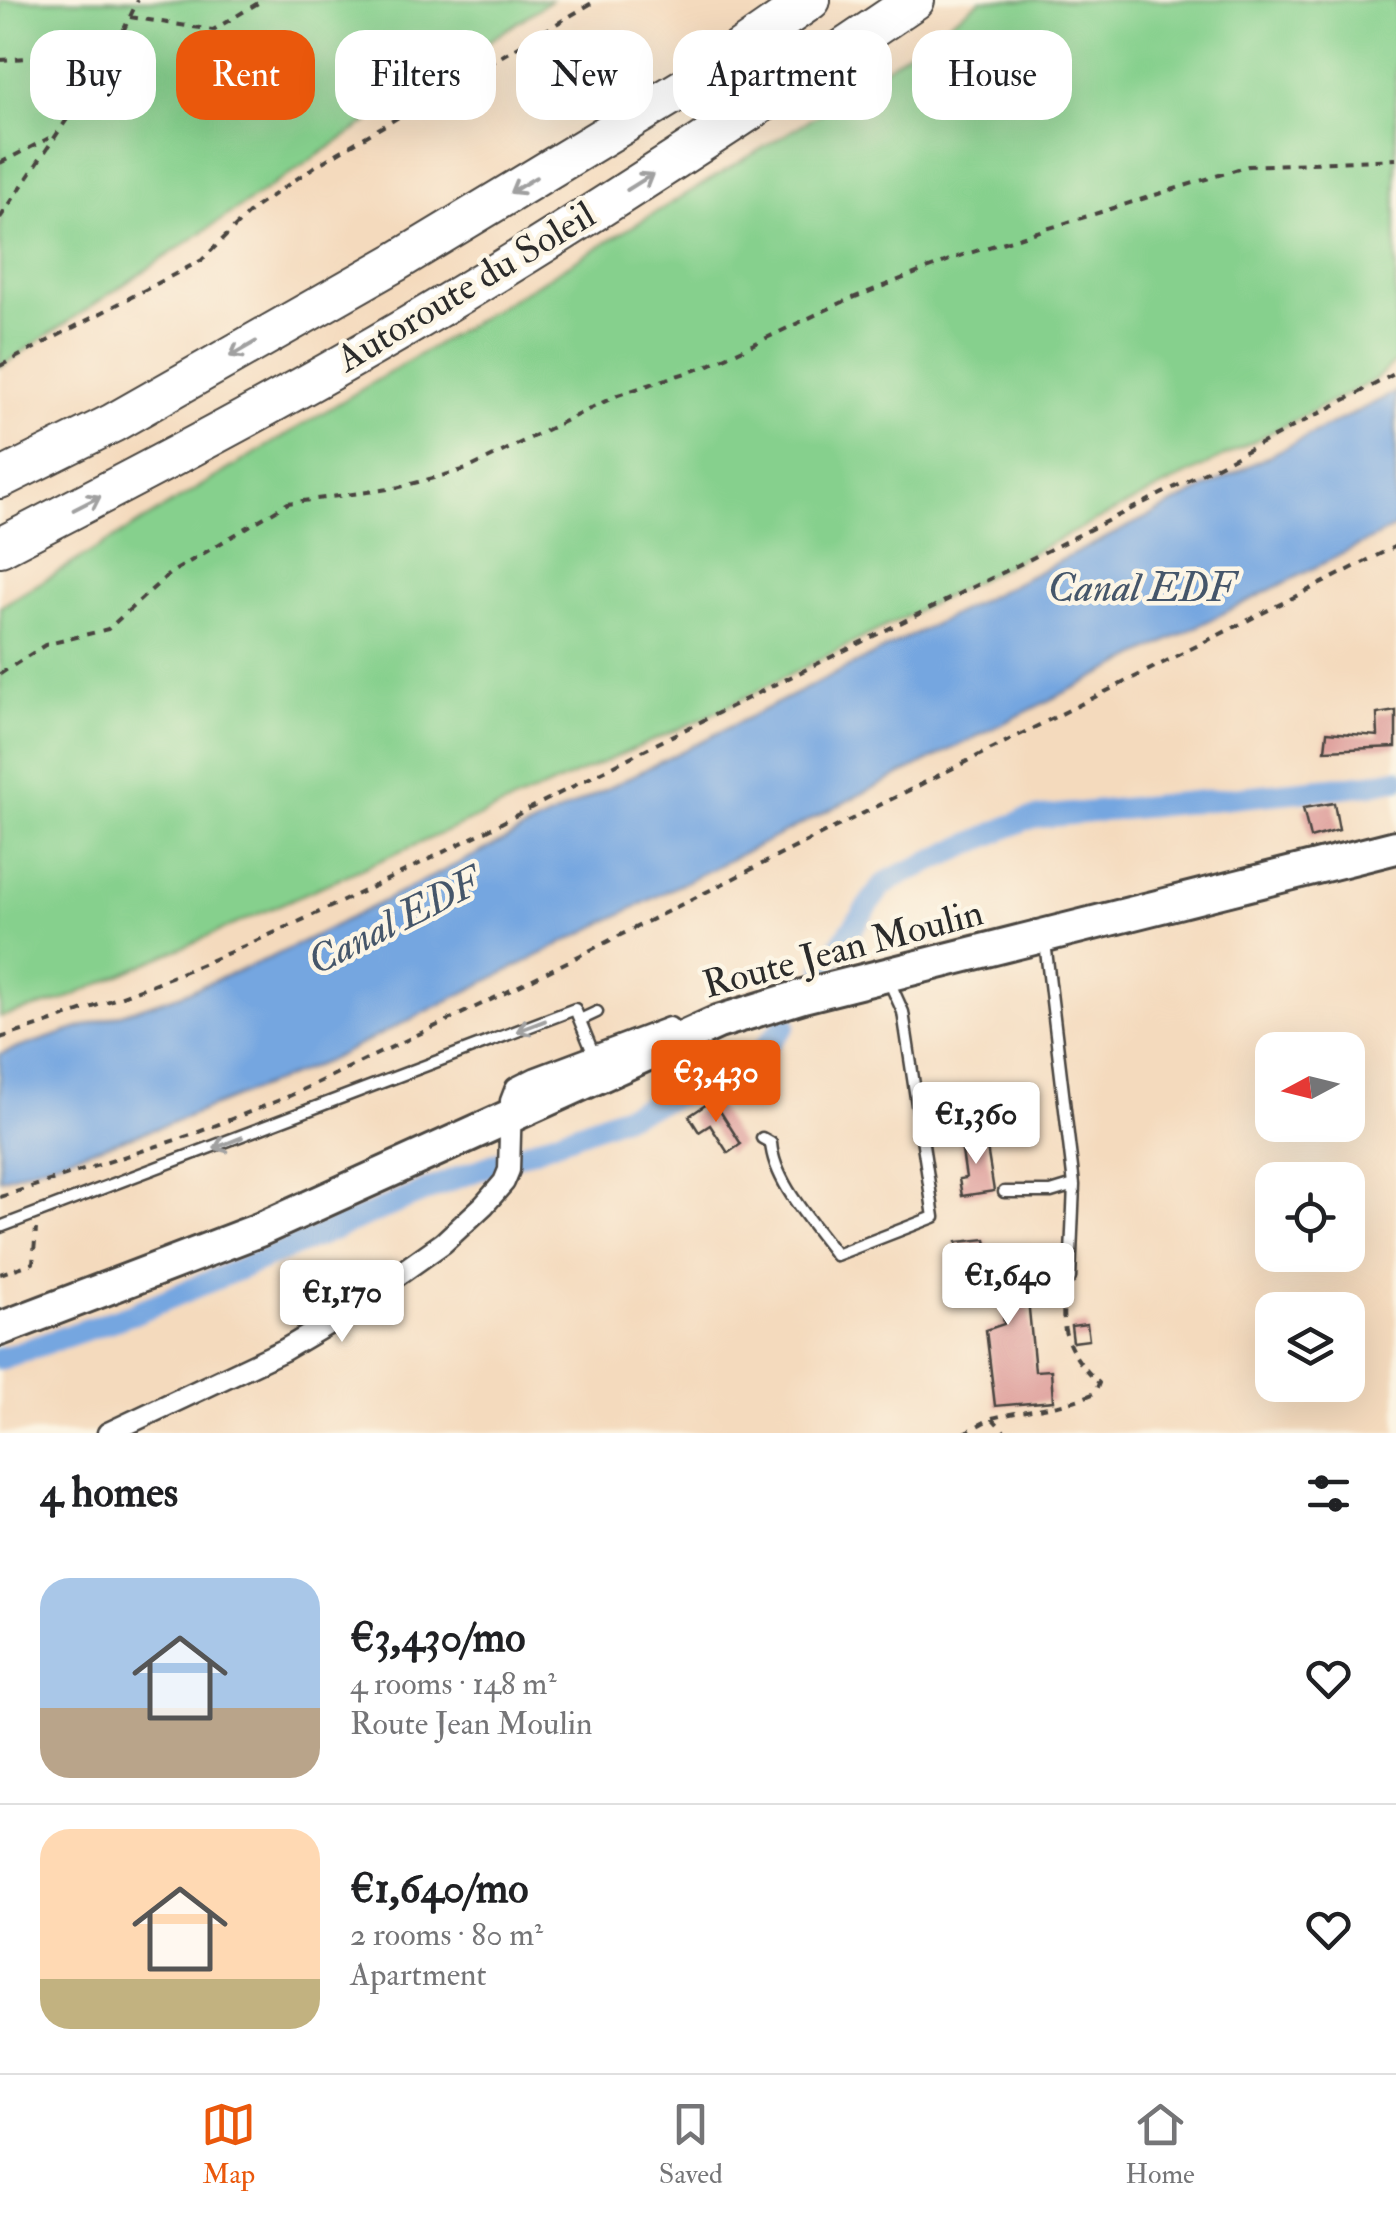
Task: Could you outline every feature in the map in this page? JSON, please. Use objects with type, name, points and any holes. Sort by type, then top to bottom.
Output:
[{"type":"highway","name":"Autoroute du Soleil","points":[[0,479],[113,423],[396,262],[688,86],[811,0]]},
{"type":"highway","name":"Autoroute du Soleil","points":[[0,547],[148,472],[443,305],[738,120],[915,0]]},
{"type":"main road","name":"Route Jean Moulin","points":[[0,1329],[511,1131],[718,1022],[1396,847]]},
{"type":"street","points":[[108,1433],[284,1350],[333,1321],[443,1243],[484,1205],[510,1170],[511,1101],[516,1088],[692,1020],[759,1010]]},
{"type":"lane","points":[[1044,936],[1074,1185],[1070,1278]]},
{"type":"lane","points":[[762,1138],[771,1143],[772,1157],[792,1194],[836,1255],[934,1217],[903,1012],[887,976]]},
{"type":"lane","points":[[0,1227],[575,1010],[594,1056]]},
{"type":"lane","points":[[580,1020],[597,1012]]},
{"type":"lane","points":[[1004,1192],[1052,1192],[1074,1185]]},
{"type":"path","points":[[124,30],[138,0]]},
{"type":"path","points":[[130,17],[213,30],[263,0]]},
{"type":"path","points":[[0,366],[202,260],[254,208],[314,167],[597,0]]},
{"type":"path","points":[[0,60],[30,58]]},
{"type":"path","points":[[0,218],[64,120]]},
{"type":"path","points":[[0,163],[52,136]]},
{"type":"path","points":[[0,674],[45,645],[108,629],[170,574],[288,503],[396,488],[467,469],[618,395],[707,366],[846,301],[960,256],[1248,166],[1396,159]]},
{"type":"path","points":[[0,1038],[142,991],[243,949],[418,867],[1396,373]]},
{"type":"path","points":[[0,1197],[190,1135],[285,1098],[506,993],[1396,546]]},
{"type":"path","points":[[0,1274],[33,1263],[38,1233]]},
{"type":"path","points":[[964,1433],[992,1418],[1033,1408],[1067,1406],[1095,1393],[1098,1384],[1076,1361],[1067,1342],[1061,1313],[1070,1278]]},
{"type":"path","points":[[992,1418],[1006,1433]]},
{"type":"green space","points":[[0,0],[551,0],[496,37],[496,30],[335,30],[335,120],[371,120],[0,367]]},
{"type":"green space","points":[[981,0],[1396,0],[1396,362],[1373,381],[706,717],[61,1001],[0,1017],[0,607],[809,120],[892,120],[892,63],[912,49],[912,120],[1072,120],[1072,30],[939,30]]},
{"type":"water","name":"Canal EDF","points":[[1396,392],[1396,527],[325,1062],[163,1126],[0,1179],[0,1054],[182,994],[272,957]]},
{"type":"building","points":[[1396,711],[1396,747],[1325,750],[1327,732],[1378,736],[1377,714]]},
{"type":"building","points":[[1334,803],[1339,830],[1310,838],[1303,808]]},
{"type":"building","points":[[713,1100],[741,1144],[728,1153],[710,1125],[699,1132],[689,1116]]},
{"type":"building","points":[[985,1135],[994,1191],[962,1196],[959,1179],[966,1178],[960,1138]]},
{"type":"building","points":[[986,1239],[989,1262],[1024,1258],[1035,1371],[1051,1370],[1053,1401],[995,1406],[986,1330],[1004,1324],[1000,1288],[972,1290],[969,1264],[959,1264],[957,1242]]},
{"type":"building","points":[[1087,1324],[1089,1340],[1073,1342],[1071,1326]]},
{"type":"waterway","points":[[824,968],[882,886],[1024,820],[1396,779]]},
{"type":"waterway","points":[[0,1359],[132,1314],[454,1179],[725,1078],[754,1059],[785,1025]]}]
